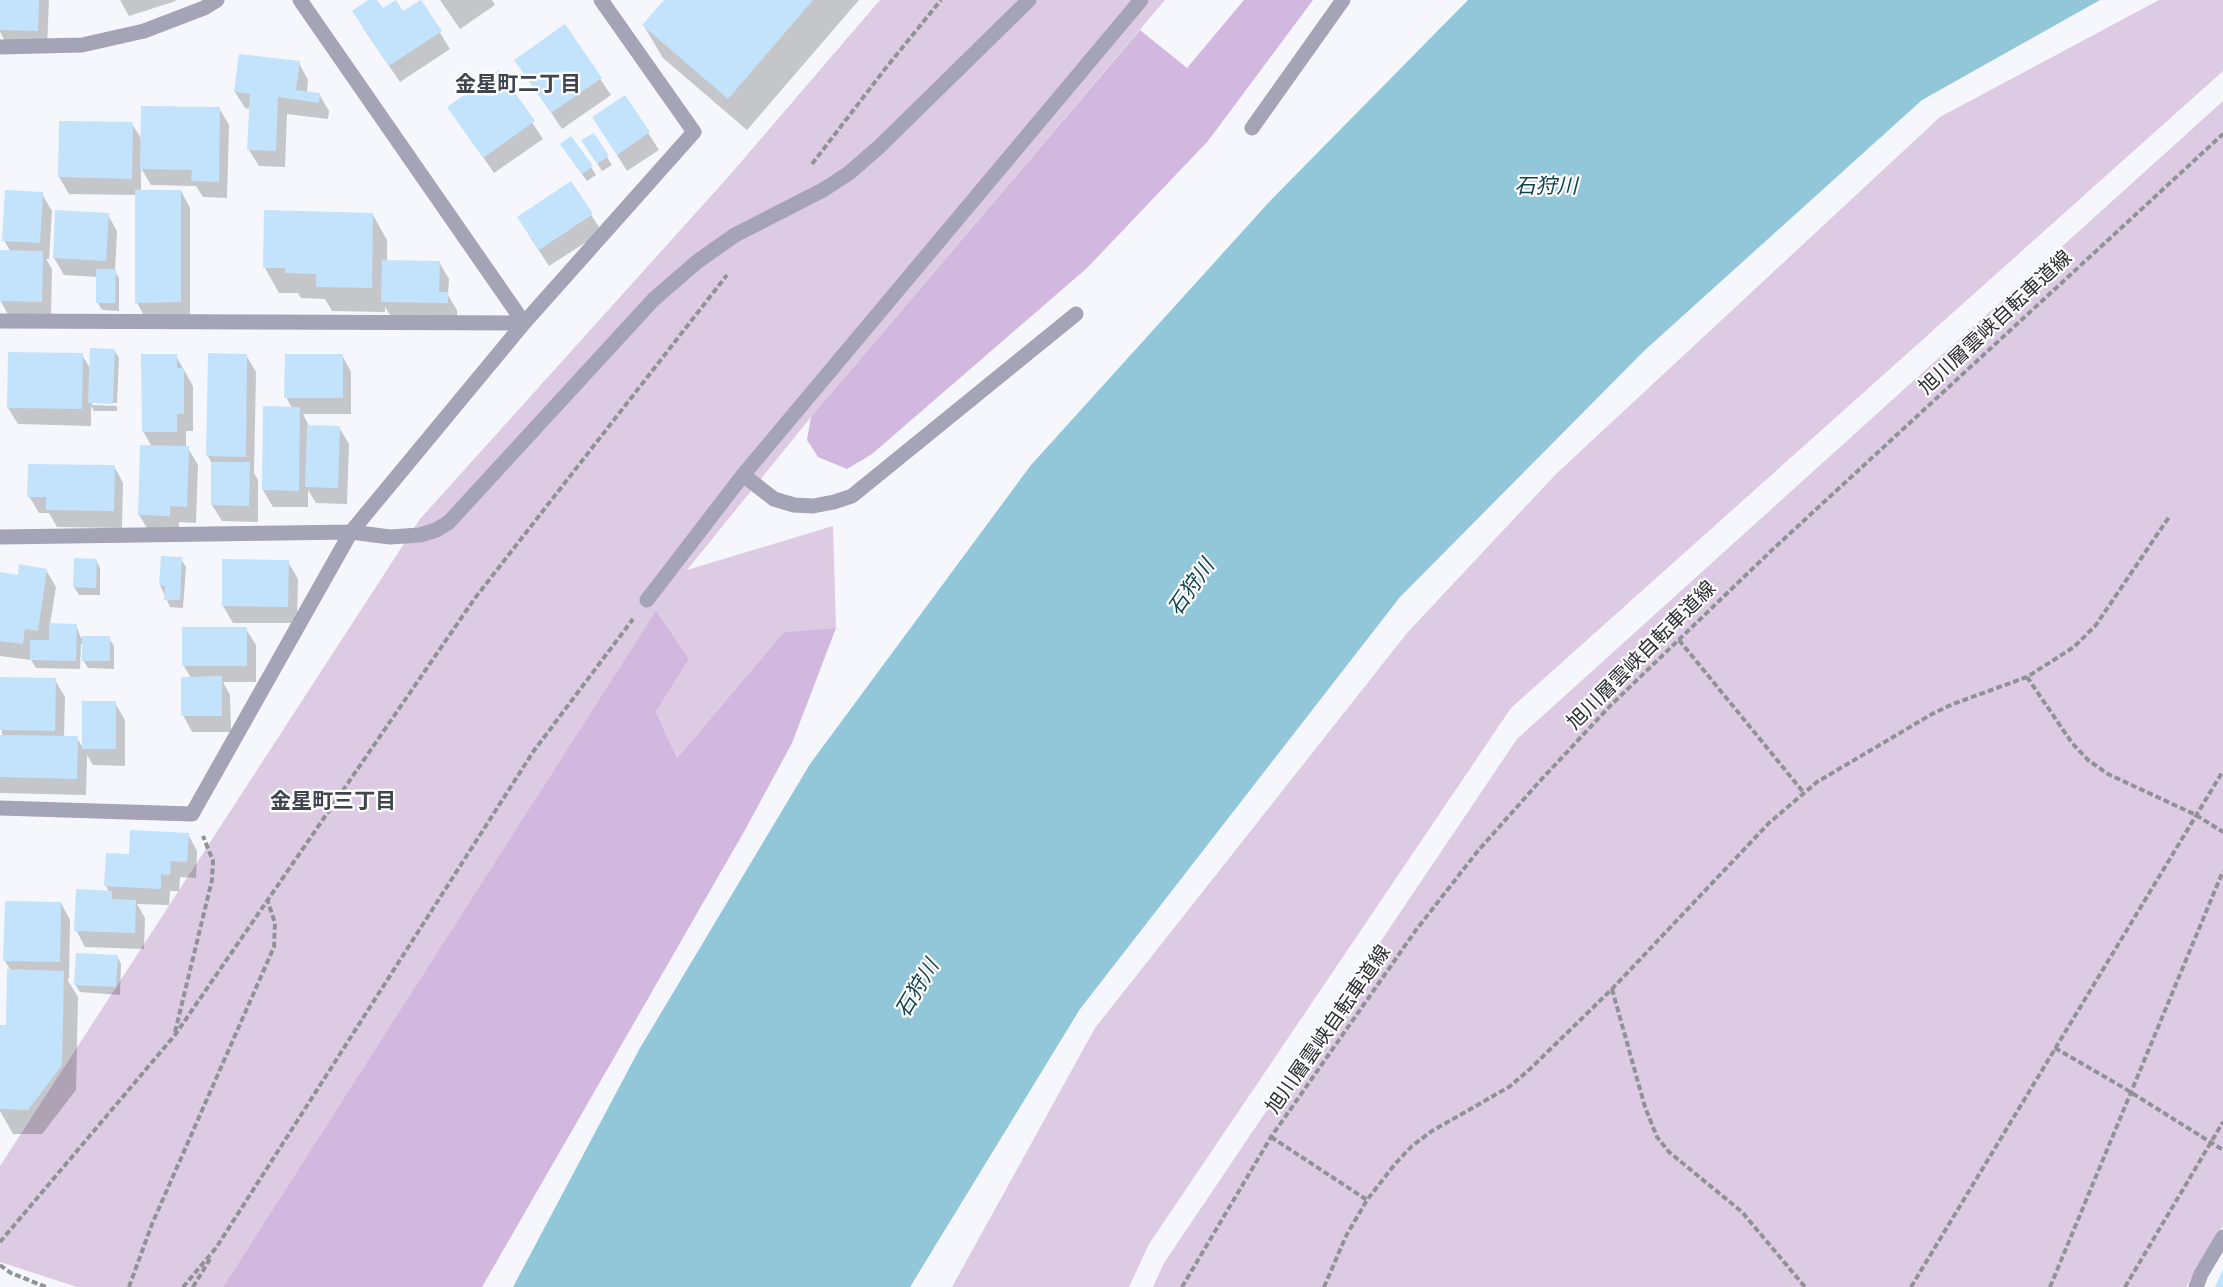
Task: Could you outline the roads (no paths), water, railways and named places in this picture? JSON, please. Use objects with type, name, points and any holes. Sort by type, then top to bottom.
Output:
[{"type":"street","points":[[0,47],[82,45],[144,31],[204,8],[217,0]]},
{"type":"street","points":[[300,0],[524,323]]},
{"type":"street","points":[[0,808],[192,814],[351,532],[524,323],[694,132],[601,0]]},
{"type":"street","points":[[0,537],[351,532],[390,537],[420,535],[436,530],[449,522],[654,299],[698,261],[735,235],[823,190],[849,173],[879,147],[1029,0]]},
{"type":"street","points":[[647,600],[743,475],[1141,0]]},
{"type":"street","points":[[1252,128],[1343,0]]},
{"type":"street","points":[[743,475],[774,499],[794,505],[813,506],[852,496],[1076,314]]},
{"type":"street","points":[[0,321],[524,323]]},
{"type":"street","points":[[2196,1287],[2223,1237]]},
{"type":"water","name":"石狩川","points":[[1468,0],[2100,0],[1922,100],[1645,350],[1400,597],[1080,1009],[910,1287],[513,1287],[640,1048],[810,764],[1031,465],[1270,201]]},
{"type":"district","name":"金星町二丁目","points":[[518,85]]},
{"type":"district","name":"金星町三丁目","points":[[333,802]]}]
